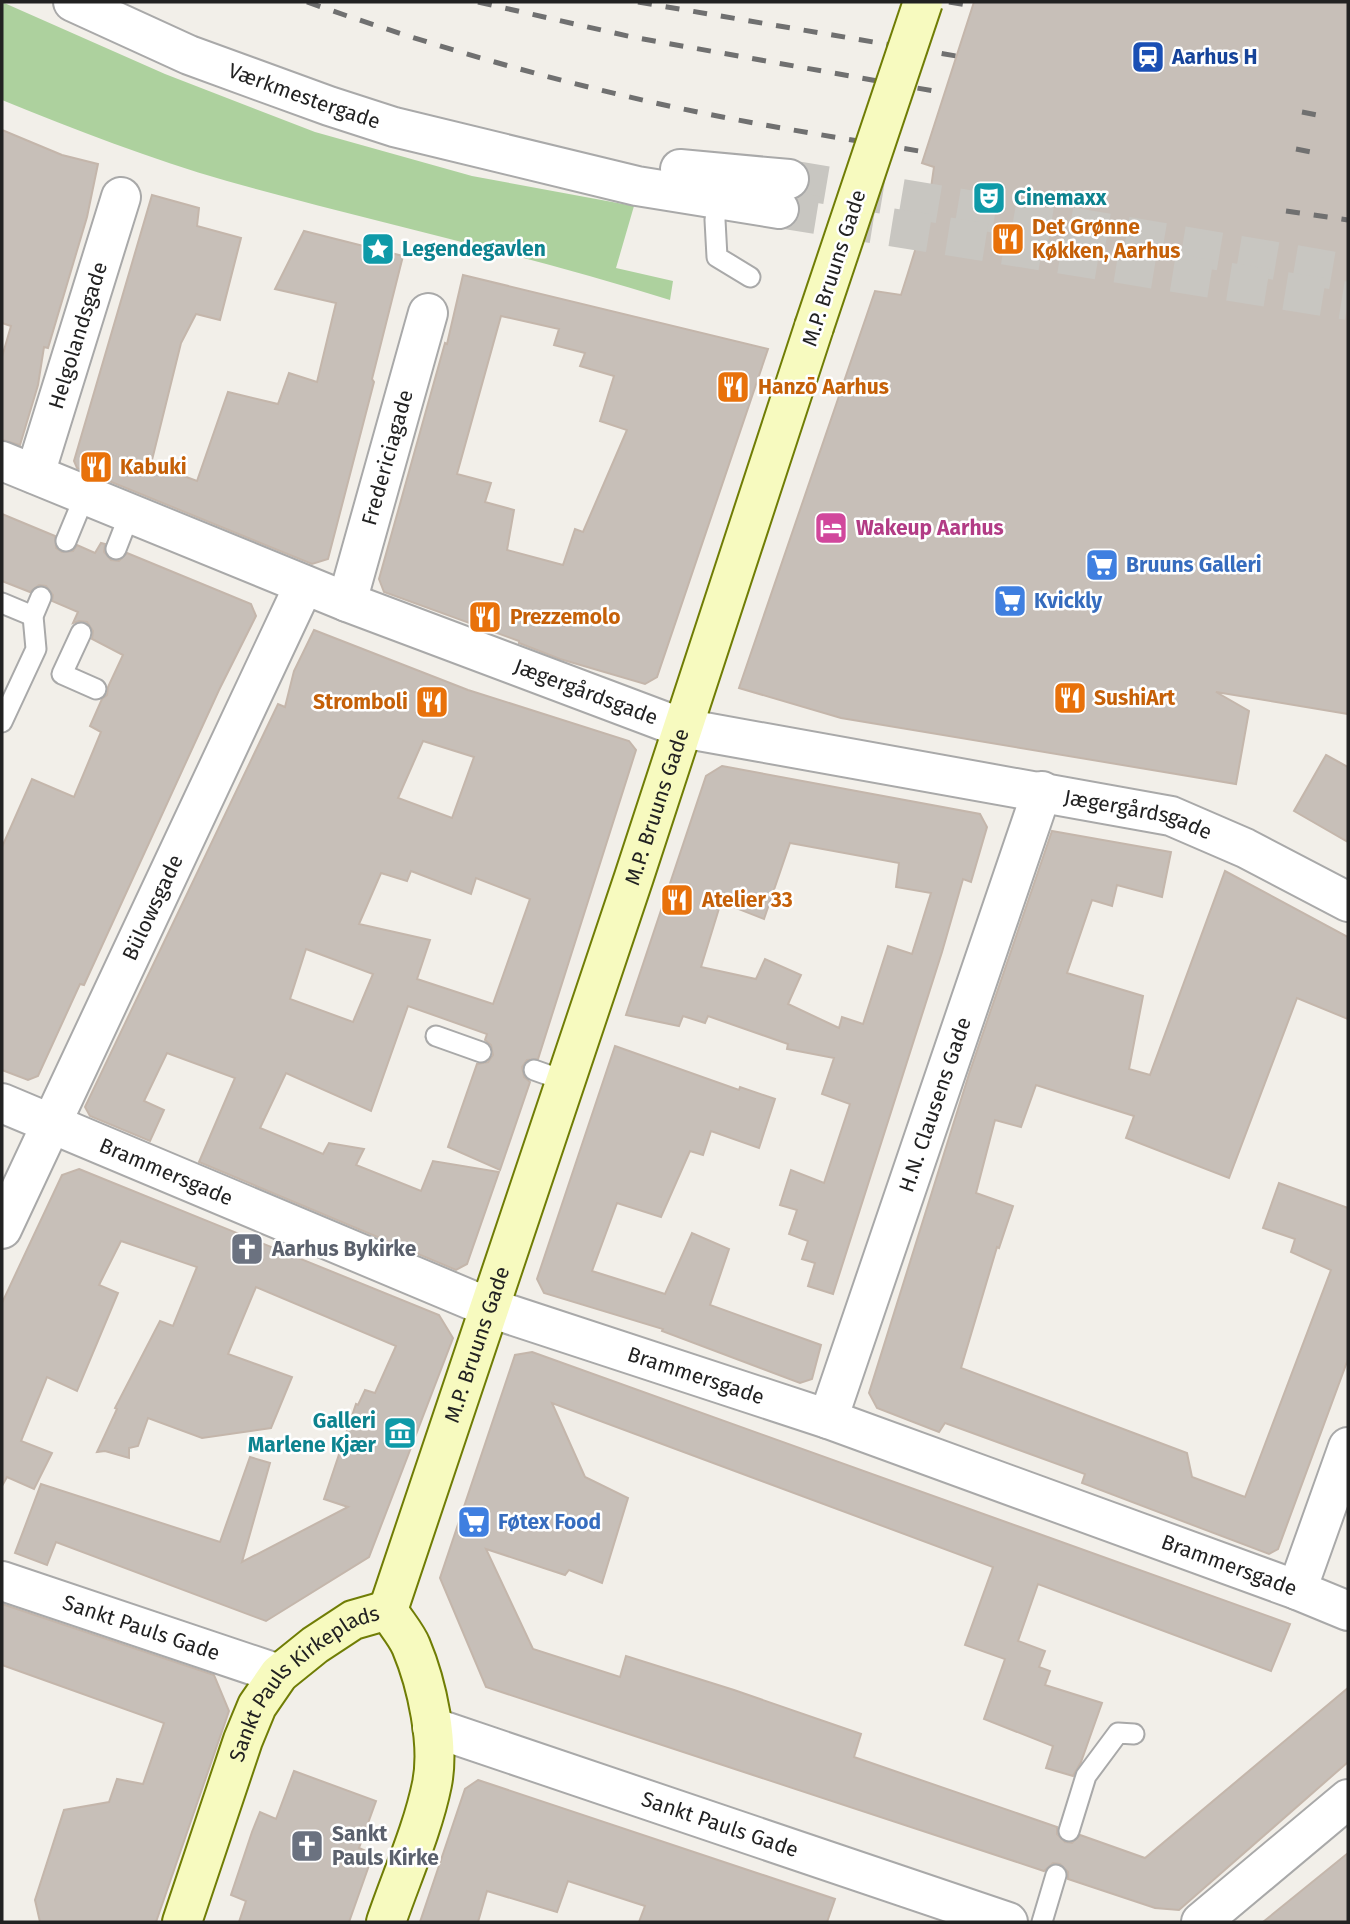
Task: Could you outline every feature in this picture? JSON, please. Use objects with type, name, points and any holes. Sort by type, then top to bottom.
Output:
[{"type":"street","name":"Værkmestergade","points":[[73,2],[189,55],[329,106],[459,144],[545,162],[637,186],[718,198],[784,194],[641,165],[545,162]]},
{"type":"street","name":"M.P. Bruuns Gade","points":[[388,1610],[490,1308],[550,1076],[682,729],[923,2]]},
{"type":"street","name":"Helgolandsgade","points":[[18,468],[121,197]]},
{"type":"street","name":"Fredericiagade","points":[[347,602],[428,313]]},
{"type":"street","name":"Jægergårdsgade","points":[[18,468],[347,602],[682,729],[1171,816],[1245,848],[1348,902]]},
{"type":"street","name":"Bülowsgade","points":[[2,1229],[304,584]]},
{"type":"street","name":"H.N. Clausens Gade","points":[[828,1419],[1042,791]]},
{"type":"street","name":"Brammersgade","points":[[2,1103],[490,1308],[828,1419],[1348,1611]]},
{"type":"street","points":[[1297,1590],[1348,1447]]},
{"type":"street","name":"Sankt Pauls Gade","points":[[2,1581],[279,1674]]},
{"type":"street","name":"Sankt Pauls Kirkeplads","points":[[182,1922],[257,1706],[279,1674],[315,1645],[353,1620],[388,1610],[411,1645],[432,1727],[432,1782],[386,1922]]},
{"type":"street","name":"Sankt Pauls Gade","points":[[432,1727],[1008,1922]]},
{"type":"street","points":[[1201,1922],[1348,1799]]},
{"type":"lane","points":[[718,198],[715,220],[717,257],[750,277]]},
{"type":"lane","points":[[66,541],[85,495]]},
{"type":"lane","points":[[116,548],[130,513]]},
{"type":"lane","points":[[2,722],[36,649],[33,616],[41,597]]},
{"type":"lane","points":[[2,603],[33,616]]},
{"type":"lane","points":[[81,633],[62,674],[96,689]]},
{"type":"lane","points":[[436,1036],[481,1052]]},
{"type":"lane","points":[[1069,1831],[1086,1776],[1118,1733],[1133,1734]]},
{"type":"lane","points":[[1042,1922],[1056,1875]]},
{"type":"green space","points":[[2,2],[165,74],[315,132],[472,176],[634,206],[616,268],[673,281],[670,300],[198,172],[113,144],[2,100]]},
{"type":"building","name":"Bruuns Galleri","points":[[974,2],[1348,2],[1348,714],[1216,692],[1249,711],[1236,784],[841,718],[739,688],[875,291],[901,295],[928,209],[934,167],[922,163]]},
{"type":"building","points":[[2,130],[62,155],[98,164],[87,217],[48,348],[44,347],[38,385],[20,445],[2,440],[2,357],[11,326],[2,323]]},
{"type":"building","points":[[152,195],[199,208],[197,226],[241,238],[220,320],[196,314],[181,343],[151,464],[197,481],[228,392],[278,404],[289,373],[317,382],[336,303],[275,289],[304,231],[403,256],[372,379],[374,382],[328,559],[312,564],[77,468],[74,461]]},
{"type":"building","points":[[463,275],[768,349],[657,677],[645,684],[560,659],[519,641],[384,592],[379,579],[445,343],[447,344]],"holes":[[[501,316],[559,329],[554,345],[585,353],[580,366],[614,376],[600,421],[627,430],[583,532],[575,529],[563,565],[507,550],[514,510],[485,502],[491,483],[457,474]]]},
{"type":"building","points":[[2,514],[55,536],[56,548],[62,552],[73,551],[77,545],[95,553],[101,543],[105,544],[104,552],[111,560],[119,561],[127,553],[251,604],[256,616],[219,690],[84,985],[80,984],[38,1076],[28,1080],[2,1070],[2,847],[32,779],[74,797],[101,732],[90,726],[102,699],[107,695],[123,655],[92,639],[93,631],[87,622],[73,623],[78,612],[52,601],[53,595],[46,586],[39,585],[30,592],[2,581]]},
{"type":"building","points":[[314,630],[468,690],[629,741],[636,750],[538,1059],[527,1060],[522,1067],[524,1077],[530,1082],[500,1170],[448,1147],[477,1064],[488,1062],[493,1055],[491,1045],[485,1040],[487,1034],[408,1006],[371,1111],[286,1073],[260,1128],[323,1154],[329,1143],[364,1149],[356,1165],[421,1191],[433,1161],[499,1172],[467,1264],[456,1270],[199,1162],[235,1078],[167,1053],[144,1101],[164,1110],[150,1141],[90,1116],[85,1107],[278,704],[285,707],[294,671]],"holes":[[[423,741],[474,757],[452,818],[398,798]],[[411,871],[471,894],[476,878],[530,899],[493,1004],[417,979],[430,940],[359,924],[381,873],[407,881]],[[306,949],[373,974],[353,1022],[290,999]]]},
{"type":"building","points":[[1326,755],[1348,767],[1348,842],[1294,811]]},
{"type":"building","points":[[722,766],[980,814],[987,827],[971,882],[963,879],[833,1294],[808,1286],[815,1263],[802,1259],[808,1241],[789,1234],[797,1210],[780,1205],[791,1170],[824,1183],[850,1104],[822,1094],[834,1058],[787,1049],[788,1044],[708,1016],[705,1023],[683,1016],[679,1026],[626,1015],[706,776]],"holes":[[[790,843],[899,863],[896,887],[931,893],[912,954],[888,946],[863,1024],[842,1017],[839,1028],[788,1004],[801,975],[765,959],[756,979],[701,967],[721,902],[764,919]]]},
{"type":"building","points":[[1052,831],[1171,852],[1162,897],[1117,885],[1112,906],[1092,900],[1067,973],[1143,996],[1129,1069],[1150,1075],[1225,871],[1348,937],[1348,1019],[1297,998],[1229,1178],[1126,1138],[1134,1116],[1036,1085],[1021,1127],[995,1120],[976,1193],[1013,1206],[999,1248],[997,1247],[961,1368],[1187,1453],[1192,1477],[1245,1497],[1331,1270],[1291,1252],[1295,1239],[1263,1228],[1279,1183],[1348,1208],[1348,1359],[1278,1549],[1269,1554],[1082,1483],[1085,1474],[945,1423],[939,1432],[877,1408],[869,1393],[969,1074]]},
{"type":"building","points":[[615,1046],[739,1090],[740,1087],[775,1099],[759,1148],[711,1131],[703,1155],[690,1151],[661,1217],[617,1203],[592,1271],[665,1294],[692,1233],[729,1249],[710,1305],[821,1345],[812,1379],[800,1383],[662,1331],[663,1329],[544,1293],[537,1279]]},
{"type":"building","points":[[79,1169],[439,1315],[453,1338],[369,1557],[266,1621],[56,1542],[47,1565],[15,1553],[41,1484],[220,1542],[250,1457],[270,1463],[242,1562],[348,1507],[324,1499],[356,1404],[358,1405],[365,1390],[375,1393],[396,1346],[256,1287],[228,1354],[292,1377],[271,1428],[202,1438],[148,1418],[138,1446],[129,1448],[129,1458],[105,1451],[97,1452],[117,1409],[115,1408],[160,1321],[173,1326],[197,1267],[121,1241],[99,1285],[118,1293],[77,1391],[47,1377],[21,1441],[52,1453],[34,1489],[7,1477],[2,1486],[2,1303],[62,1175]]},
{"type":"building","points":[[532,1352],[1290,1624],[1271,1671],[1038,1584],[1018,1641],[1045,1651],[1039,1667],[1050,1671],[1045,1685],[1102,1703],[1081,1762],[1073,1776],[1046,1768],[1053,1746],[984,1719],[1005,1659],[965,1645],[993,1567],[552,1403],[585,1477],[628,1498],[602,1583],[569,1570],[565,1575],[486,1549],[533,1649],[620,1677],[626,1656],[734,1690],[861,1734],[854,1757],[1057,1827],[1057,1834],[1065,1842],[1072,1843],[1080,1835],[1145,1858],[1348,1688],[1348,1762],[1179,1910],[1155,1908],[1068,1879],[1068,1872],[1060,1864],[1053,1863],[1044,1871],[486,1687],[440,1578],[515,1355]]},
{"type":"building","points":[[2,1604],[214,1675],[229,1711],[156,1922],[40,1922],[35,1900],[64,1810],[109,1802],[117,1779],[143,1784],[164,1723],[2,1665]]},
{"type":"building","name":"Sankt Pauls Kirke","points":[[294,1771],[376,1801],[359,1848],[373,1854],[349,1922],[239,1922],[246,1901],[231,1895],[252,1832],[260,1812],[276,1819]]},
{"type":"building","points":[[478,1780],[835,1899],[827,1922],[639,1922],[645,1906],[568,1881],[557,1912],[487,1891],[478,1922],[420,1922],[465,1789]]},
{"type":"building","points":[[1348,1853],[1348,1922],[1263,1922]]},
{"type":"tunnel","points":[[789,179],[1348,273]]},
{"type":"tunnel","points":[[779,209],[1348,301]]},
{"type":"railway","points":[[307,2],[461,52],[617,94],[732,119],[925,152]]},
{"type":"railway","points":[[478,2],[632,37],[945,93]]},
{"type":"railway","points":[[638,2],[956,56]]},
{"type":"railway","points":[[949,2],[973,6]]},
{"type":"railway","points":[[1302,112],[1322,116]]},
{"type":"railway","points":[[1296,149],[1316,153]]},
{"type":"railway","points":[[1286,211],[1348,220]]},
{"type":"place","name":"Aarhus H","points":[[1148,57]]},
{"type":"place","name":"Cinemaxx","points":[[989,198]]},
{"type":"place","name":"Det Grønne Køkken, Aarhus","points":[[1008,239]]},
{"type":"place","name":"Legendegavlen","points":[[378,249]]},
{"type":"place","name":"Hanzō Aarhus","points":[[733,387]]},
{"type":"place","name":"Kabuki","points":[[96,467]]},
{"type":"place","name":"Wakeup Aarhus","points":[[831,528]]},
{"type":"place","name":"Bruuns Galleri","points":[[1102,565]]},
{"type":"place","name":"Kvickly","points":[[1010,601]]},
{"type":"place","name":"Prezzemolo","points":[[485,617]]},
{"type":"place","name":"SushiArt","points":[[1070,698]]},
{"type":"place","name":"Stromboli","points":[[432,702]]},
{"type":"place","name":"Atelier 33","points":[[677,900]]},
{"type":"place","name":"Aarhus Bykirke","points":[[247,1249]]},
{"type":"place","name":"Galleri Marlene Kjær","points":[[400,1433]]},
{"type":"place","name":"Føtex Food","points":[[474,1522]]},
{"type":"place","name":"Sankt Pauls Kirke","points":[[307,1846]]}]
